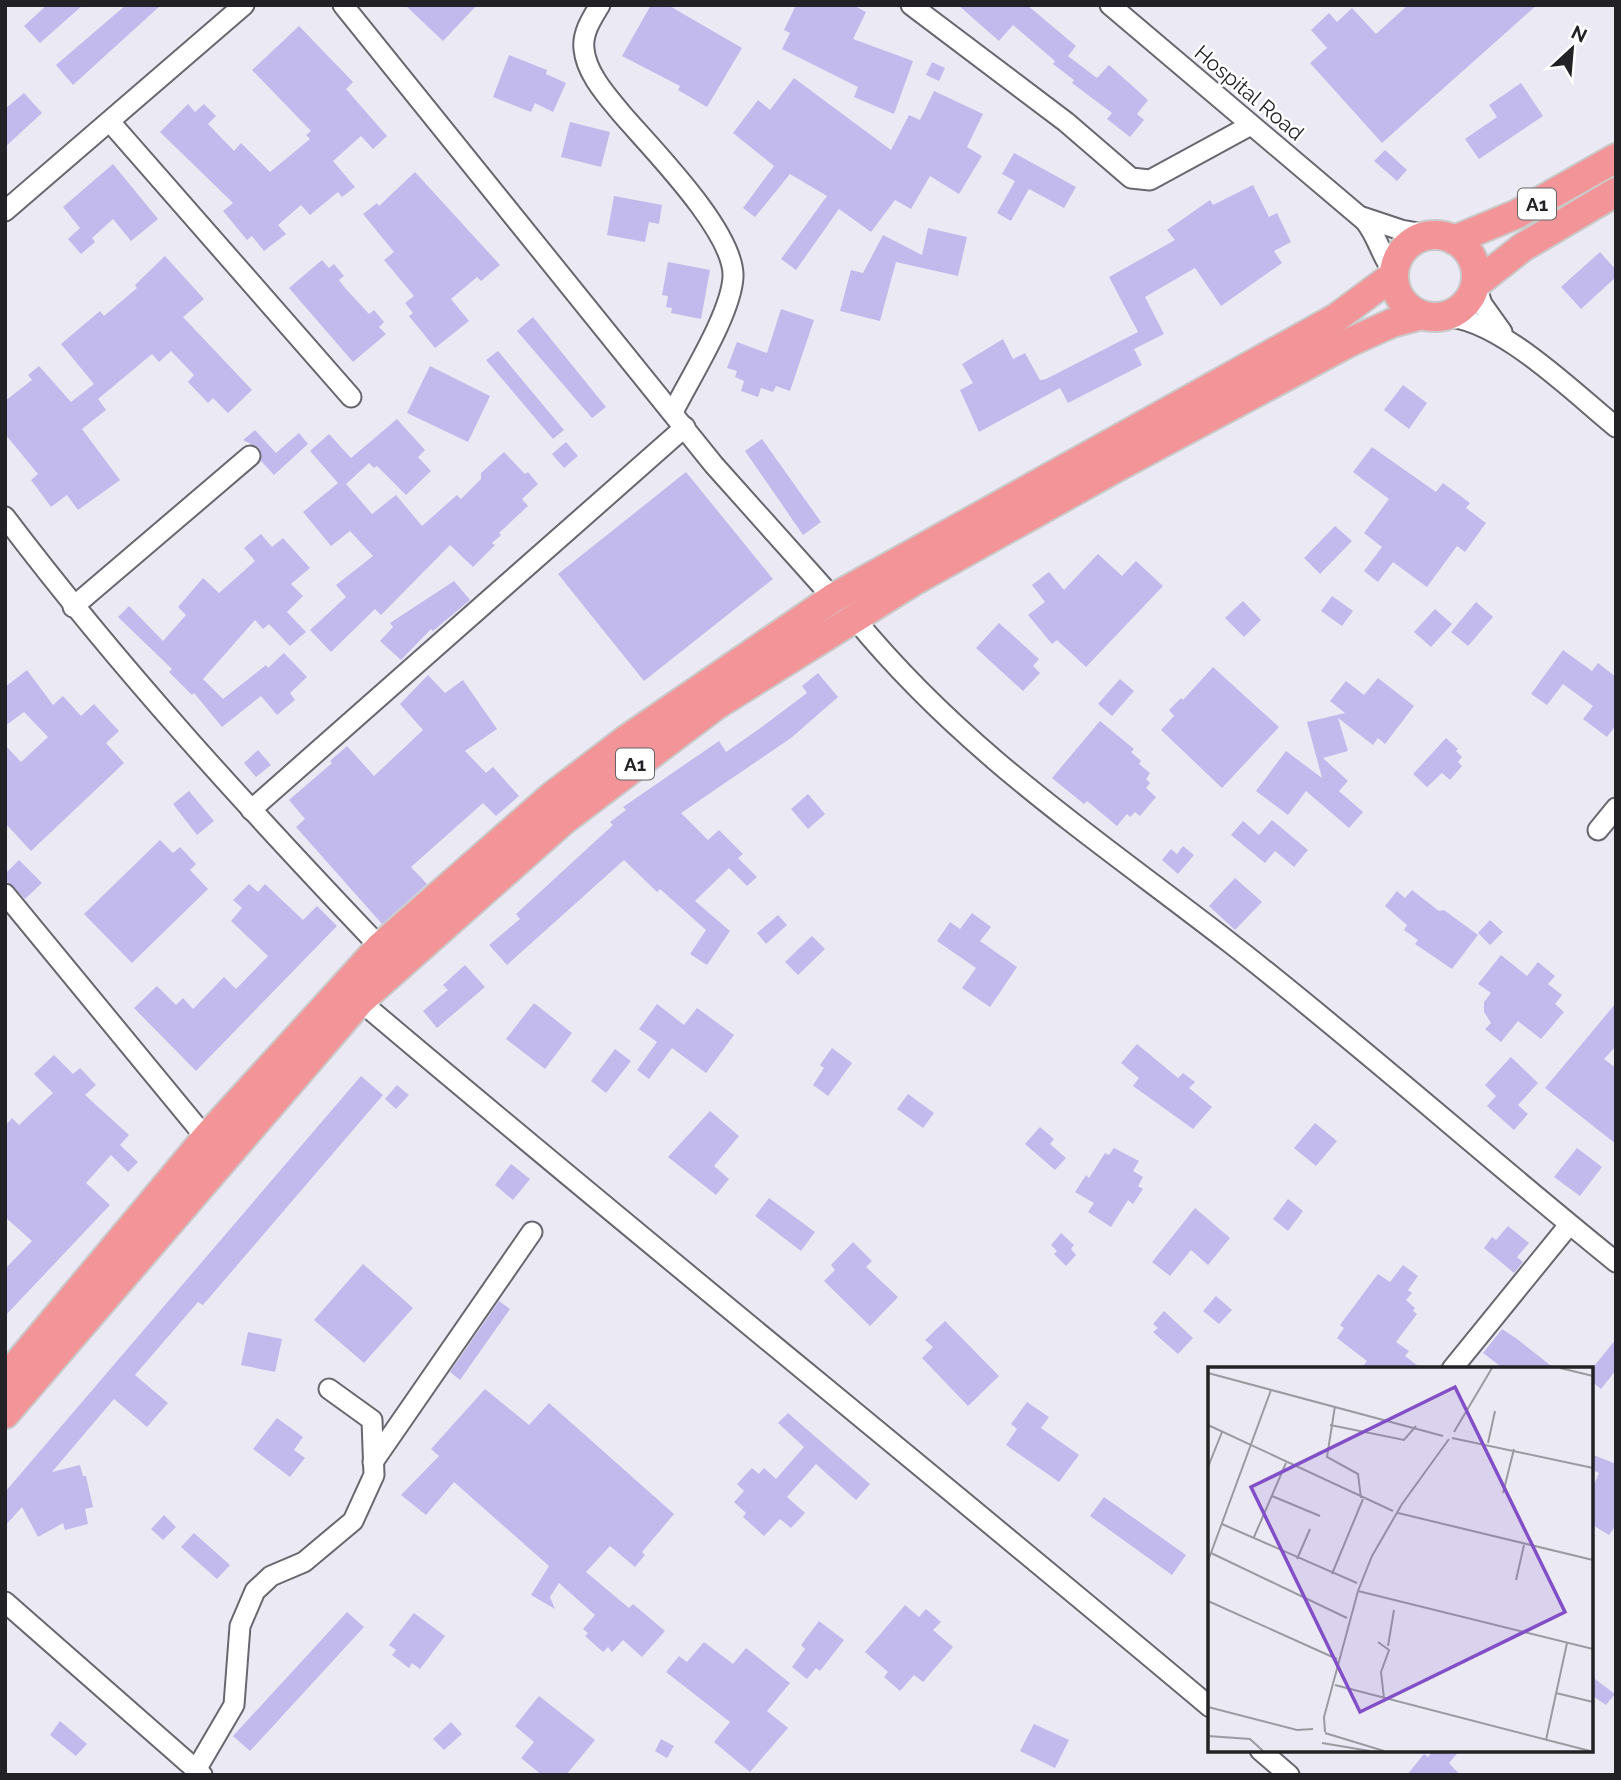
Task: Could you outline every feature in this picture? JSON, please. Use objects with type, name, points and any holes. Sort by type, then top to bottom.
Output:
[{"type":"highway","name":"A1","points":[[1441,237],[1517,214],[1616,158]]},
{"type":"highway","name":"A1","points":[[1476,285],[1523,247],[1616,192]]},
{"type":"highway","points":[[1441,237],[1472,255],[1476,285],[1460,309],[1432,316],[1399,296],[1390,268],[1403,250],[1441,237]]},
{"type":"highway","name":"A1","points":[[8,1370],[206,1138],[380,947],[562,789],[698,689],[833,597],[1358,303],[1390,268]]},
{"type":"highway","name":"A1","points":[[5,1414],[360,1001],[564,820],[627,771],[715,706],[1016,523],[1372,331],[1432,316]]},
{"type":"street","points":[[5,211],[111,123],[244,5]]},
{"type":"street","points":[[343,5],[470,166],[714,465],[833,597]]},
{"type":"street","points":[[251,810],[679,420],[728,302],[733,275],[727,248],[705,212],[599,86],[584,49],[589,23],[600,5]]},
{"type":"street","points":[[911,5],[1066,122],[1132,178],[1150,180],[1251,125]]},
{"type":"street","name":"Hospital Road","points":[[1111,5],[1359,215]]},
{"type":"street","points":[[111,123],[351,397]]},
{"type":"street","points":[[1359,215],[1401,230],[1441,237]]},
{"type":"street","points":[[1359,215],[1376,237],[1390,268]]},
{"type":"street","points":[[1476,285],[1482,304],[1511,344]]},
{"type":"street","points":[[1432,316],[1460,318],[1479,324],[1511,344],[1616,427]]},
{"type":"street","points":[[73,607],[250,456]]},
{"type":"street","points":[[5,517],[73,607],[251,810],[380,947]]},
{"type":"street","points":[[855,619],[897,671],[964,737],[1068,821],[1231,944],[1616,1262]]},
{"type":"street","points":[[1598,830],[1616,808]]},
{"type":"street","points":[[5,894],[206,1138]]},
{"type":"street","points":[[360,1001],[591,1196],[933,1473],[1208,1705]]},
{"type":"street","points":[[1454,1367],[1569,1225]]},
{"type":"street","points":[[373,1462],[532,1232]]},
{"type":"street","points":[[5,1602],[199,1772],[234,1705],[240,1626],[255,1591],[271,1576],[304,1562],[353,1521],[374,1475],[372,1420],[329,1389]]},
{"type":"street","points":[[1262,1752],[1289,1775]]},
{"type":"building","points":[[47,5],[83,5],[40,43],[24,26]]},
{"type":"building","points":[[126,5],[161,5],[73,85],[56,65]]},
{"type":"building","points":[[405,5],[477,5],[443,41]]},
{"type":"building","points":[[651,5],[668,5],[742,48],[707,107],[678,90],[680,86],[622,56]]},
{"type":"building","points":[[796,5],[853,5],[866,12],[853,39],[913,61],[894,114],[854,97],[858,87],[782,49],[790,33],[784,30]]},
{"type":"building","points":[[958,5],[1027,5],[1076,46],[1068,56],[1097,78],[1109,65],[1148,100],[1137,114],[1144,120],[1130,137],[1107,119],[1112,113],[1072,83],[1074,80],[1053,64],[1055,61],[1013,25],[999,41]]},
{"type":"building","points":[[1408,5],[1537,5],[1382,143],[1310,63],[1327,48],[1311,30],[1329,13],[1337,22],[1352,8],[1376,34]]},
{"type":"building","points":[[299,26],[353,82],[346,89],[387,136],[373,149],[361,136],[333,161],[355,187],[342,197],[338,192],[310,215],[301,205],[278,225],[286,234],[264,251],[252,236],[247,240],[223,211],[233,203],[160,132],[188,104],[195,112],[204,104],[216,116],[208,124],[234,151],[241,143],[270,172],[310,139],[306,135],[311,131],[252,70]]},
{"type":"building","points":[[509,55],[547,70],[546,74],[566,83],[553,112],[535,103],[531,112],[493,97]]},
{"type":"building","points":[[932,62],[945,68],[939,81],[926,75]]},
{"type":"building","points":[[794,78],[891,150],[909,115],[920,120],[934,91],[983,114],[967,147],[982,156],[959,194],[930,176],[911,209],[895,200],[871,232],[839,209],[796,270],[781,259],[827,196],[790,174],[755,217],[743,208],[774,166],[733,133],[758,100],[770,110]]},
{"type":"building","points":[[1521,83],[1543,116],[1479,159],[1465,139],[1497,117],[1489,105]]},
{"type":"building","points":[[24,93],[42,113],[5,147],[5,109]]},
{"type":"building","points":[[570,122],[610,132],[601,167],[561,157]]},
{"type":"building","points":[[1385,150],[1407,170],[1397,181],[1374,161]]},
{"type":"building","points":[[1014,153],[1076,187],[1064,208],[1029,189],[1011,221],[997,213],[1015,181],[1002,174]]},
{"type":"building","points":[[113,164],[158,219],[131,241],[113,219],[92,238],[95,242],[81,254],[68,239],[80,228],[63,207]]},
{"type":"building","points":[[415,172],[500,265],[481,281],[477,277],[451,299],[469,321],[435,348],[409,316],[413,313],[405,303],[414,296],[384,260],[394,252],[363,214],[377,203],[379,206]]},
{"type":"building","points":[[1253,185],[1269,217],[1277,213],[1291,242],[1274,251],[1282,263],[1221,306],[1195,268],[1145,297],[1164,334],[1134,349],[1142,365],[1068,403],[1060,388],[979,432],[960,390],[973,383],[962,364],[1003,339],[1013,359],[1025,353],[1040,380],[1046,379],[1138,332],[1109,277],[1175,240],[1167,230],[1210,200],[1213,205]]},
{"type":"building","points":[[614,196],[662,205],[659,224],[649,222],[645,242],[607,235]]},
{"type":"building","points":[[928,228],[967,237],[958,276],[896,262],[880,321],[840,311],[851,270],[863,273],[883,235],[922,255]]},
{"type":"building","points":[[1600,252],[1616,270],[1616,277],[1581,309],[1561,287]]},
{"type":"building","points":[[165,256],[204,299],[183,317],[252,390],[228,413],[213,398],[208,403],[188,382],[194,375],[171,351],[159,362],[152,354],[98,399],[106,410],[82,429],[120,480],[78,510],[67,495],[51,507],[31,480],[38,474],[5,434],[5,401],[32,380],[28,375],[39,366],[71,402],[94,384],[61,344],[100,311],[104,316],[137,288],[135,285]]},
{"type":"building","points":[[322,260],[329,268],[334,264],[344,276],[339,280],[345,288],[369,314],[374,310],[384,322],[379,327],[386,334],[353,362],[289,288]]},
{"type":"building","points":[[668,262],[710,270],[701,319],[671,313],[672,308],[666,307],[668,296],[662,295]]},
{"type":"building","points":[[781,309],[814,320],[790,391],[776,386],[773,392],[761,388],[758,397],[741,391],[744,381],[735,377],[737,371],[727,368],[737,342],[767,353]]},
{"type":"building","points":[[533,317],[606,407],[592,418],[517,331]]},
{"type":"building","points":[[498,351],[564,430],[553,439],[486,360]]},
{"type":"building","points":[[430,366],[490,396],[468,442],[407,413]]},
{"type":"building","points":[[1403,385],[1427,403],[1409,429],[1384,410]]},
{"type":"building","points":[[397,419],[425,450],[418,457],[431,471],[406,495],[377,466],[374,468],[369,463],[346,484],[372,514],[396,495],[422,526],[457,495],[461,499],[481,479],[481,473],[504,452],[538,484],[522,499],[528,506],[499,533],[501,535],[492,543],[495,545],[473,567],[450,545],[381,615],[375,609],[331,652],[310,630],[346,597],[336,585],[373,556],[350,531],[331,546],[303,512],[338,483],[310,451],[329,434],[351,458]]},
{"type":"building","points":[[255,430],[276,453],[299,433],[308,444],[274,475],[261,461],[259,448],[243,440]]},
{"type":"building","points":[[762,439],[821,522],[803,535],[745,451]]},
{"type":"building","points":[[566,442],[578,456],[564,468],[552,454]]},
{"type":"building","points":[[1372,447],[1436,492],[1443,483],[1470,503],[1466,508],[1486,523],[1465,552],[1457,546],[1427,587],[1393,562],[1378,582],[1364,571],[1382,547],[1364,533],[1389,499],[1353,472]]},
{"type":"building","points":[[686,472],[773,579],[644,681],[558,574]]},
{"type":"building","points":[[1335,526],[1352,541],[1320,574],[1304,558]]},
{"type":"building","points":[[261,534],[272,547],[283,538],[310,568],[291,584],[303,596],[287,612],[306,632],[290,646],[269,624],[263,629],[255,620],[203,679],[223,699],[266,665],[268,668],[284,653],[307,677],[290,693],[295,700],[277,715],[261,696],[222,727],[194,693],[192,695],[169,672],[172,669],[118,617],[129,606],[163,641],[186,615],[178,607],[203,578],[219,593],[255,561],[244,548]]},
{"type":"building","points":[[1098,554],[1122,576],[1136,561],[1163,586],[1086,667],[1057,640],[1052,644],[1028,615],[1045,602],[1032,585],[1049,572],[1064,590]]},
{"type":"building","points":[[454,581],[470,600],[433,631],[431,629],[401,660],[380,641],[393,627],[390,623]]},
{"type":"building","points":[[1332,596],[1353,611],[1342,626],[1321,611]]},
{"type":"building","points":[[1243,601],[1261,620],[1244,637],[1225,618]]},
{"type":"building","points":[[1476,602],[1493,617],[1468,646],[1451,632]]},
{"type":"building","points":[[1435,609],[1452,624],[1431,647],[1414,632]]},
{"type":"building","points":[[999,623],[1039,659],[1033,666],[1040,673],[1023,691],[976,648]]},
{"type":"building","points":[[1563,650],[1592,671],[1598,663],[1616,677],[1616,725],[1607,737],[1583,719],[1593,706],[1563,684],[1547,705],[1531,694]]},
{"type":"building","points":[[1213,667],[1279,727],[1222,788],[1161,730],[1174,716],[1169,710],[1181,698],[1183,700]]},
{"type":"building","points":[[27,670],[53,705],[63,696],[81,716],[94,704],[119,731],[106,743],[124,763],[31,851],[5,823],[5,745],[21,762],[48,737],[24,712],[5,726],[5,687]]},
{"type":"building","points":[[818,673],[838,697],[791,738],[681,813],[708,840],[719,830],[743,854],[738,858],[757,877],[747,886],[729,868],[695,901],[730,931],[707,965],[690,954],[706,930],[660,889],[657,892],[624,860],[507,965],[489,945],[520,919],[516,914],[613,825],[610,822],[626,810],[623,807],[719,741],[726,752],[807,693],[802,686]]},
{"type":"building","points":[[428,675],[445,693],[463,680],[497,729],[465,751],[486,773],[493,767],[519,796],[496,816],[483,803],[411,867],[427,884],[382,924],[296,827],[305,819],[289,800],[332,763],[330,761],[347,746],[374,776],[423,730],[400,704]]},
{"type":"building","points":[[1378,678],[1414,706],[1385,744],[1378,738],[1373,745],[1338,718],[1348,751],[1323,758],[1348,781],[1339,791],[1363,812],[1349,828],[1306,791],[1288,815],[1256,791],[1286,751],[1322,778],[1307,722],[1345,713],[1330,701],[1346,681],[1364,695]]},
{"type":"building","points":[[1120,679],[1134,691],[1112,716],[1098,704]]},
{"type":"building","points":[[1100,721],[1134,749],[1131,752],[1141,761],[1139,764],[1150,773],[1146,779],[1150,783],[1146,788],[1156,797],[1140,816],[1135,812],[1130,817],[1127,814],[1117,826],[1087,801],[1084,804],[1052,778]]},
{"type":"building","points":[[1446,738],[1458,749],[1456,751],[1462,757],[1458,762],[1462,766],[1450,780],[1442,773],[1427,787],[1413,774]]},
{"type":"building","points":[[258,750],[271,765],[256,777],[244,763]]},
{"type":"building","points":[[189,791],[214,821],[197,835],[173,804]]},
{"type":"building","points":[[808,794],[825,814],[808,829],[791,809]]},
{"type":"building","points":[[1272,820],[1308,850],[1294,867],[1275,851],[1265,863],[1231,835],[1243,821],[1259,835]]},
{"type":"building","points":[[160,840],[173,853],[180,847],[196,864],[190,870],[208,889],[132,963],[84,914]]},
{"type":"building","points":[[1183,846],[1194,855],[1178,874],[1162,860],[1171,849],[1177,854]]},
{"type":"building","points":[[19,860],[42,883],[25,899],[5,879],[5,874]]},
{"type":"building","points":[[1235,878],[1262,902],[1235,930],[1209,906]]},
{"type":"building","points":[[249,884],[258,892],[265,884],[303,920],[317,906],[337,926],[196,1071],[134,1008],[157,986],[176,1005],[183,998],[193,1009],[224,977],[236,989],[268,956],[231,921],[242,908],[233,900]]},
{"type":"building","points":[[1412,890],[1439,911],[1444,910],[1478,935],[1452,969],[1415,944],[1418,940],[1404,930],[1407,925],[1385,906],[1397,891],[1405,898]]},
{"type":"building","points":[[972,913],[991,927],[980,941],[1017,967],[990,1007],[962,988],[976,968],[937,941],[950,922],[960,929]]},
{"type":"building","points":[[778,915],[787,925],[766,944],[757,933]]},
{"type":"building","points":[[1490,920],[1503,932],[1490,945],[1478,933]]},
{"type":"building","points":[[812,936],[825,949],[798,975],[785,962]]},
{"type":"building","points":[[1501,955],[1527,976],[1538,962],[1555,976],[1548,984],[1562,995],[1555,1004],[1564,1012],[1541,1039],[1518,1021],[1501,1042],[1485,1029],[1491,1023],[1484,1012],[1484,1002],[1491,993],[1478,984]]},
{"type":"building","points":[[465,965],[485,987],[437,1028],[423,1011],[448,990],[443,985]]},
{"type":"building","points":[[534,1003],[572,1033],[545,1069],[506,1039]]},
{"type":"building","points":[[1616,1003],[1616,1046],[1604,1059],[1616,1068],[1616,1144],[1545,1088]]},
{"type":"building","points":[[657,1004],[684,1025],[697,1008],[734,1035],[706,1073],[672,1048],[649,1079],[637,1070],[657,1042],[639,1029]]},
{"type":"building","points":[[1137,1044],[1178,1078],[1183,1073],[1195,1082],[1189,1088],[1212,1107],[1193,1129],[1133,1086],[1139,1078],[1121,1063]]},
{"type":"building","points":[[832,1048],[852,1063],[828,1096],[813,1085],[824,1068],[820,1065]]},
{"type":"building","points":[[615,1049],[631,1061],[606,1093],[591,1081]]},
{"type":"building","points":[[54,1055],[73,1074],[80,1068],[96,1085],[85,1095],[129,1135],[120,1145],[138,1162],[128,1172],[111,1155],[86,1183],[110,1205],[5,1316],[5,1269],[32,1241],[5,1217],[5,1126],[12,1118],[19,1125],[53,1093],[34,1074]]},
{"type":"building","points":[[1511,1057],[1538,1083],[1518,1105],[1528,1114],[1514,1130],[1487,1106],[1496,1096],[1485,1085]]},
{"type":"building","points":[[361,1076],[383,1095],[203,1305],[198,1302],[135,1375],[168,1403],[147,1427],[114,1399],[52,1472],[80,1465],[83,1476],[86,1476],[93,1507],[85,1509],[88,1524],[65,1530],[63,1523],[38,1537],[22,1507],[5,1526],[5,1492]]},
{"type":"building","points":[[397,1085],[409,1095],[396,1109],[385,1099]]},
{"type":"building","points":[[908,1094],[934,1113],[923,1128],[897,1109]]},
{"type":"building","points":[[710,1111],[739,1136],[714,1166],[729,1179],[716,1195],[668,1157]]},
{"type":"building","points":[[1315,1123],[1337,1141],[1316,1166],[1294,1148]]},
{"type":"building","points":[[1040,1127],[1054,1139],[1050,1144],[1066,1158],[1055,1170],[1025,1144]]},
{"type":"building","points":[[1114,1148],[1139,1161],[1133,1171],[1143,1177],[1138,1186],[1143,1189],[1133,1204],[1128,1200],[1111,1227],[1088,1212],[1094,1203],[1075,1192],[1086,1175],[1089,1178],[1105,1153],[1109,1155]]},
{"type":"building","points":[[1577,1148],[1602,1167],[1580,1196],[1554,1177]]},
{"type":"building","points":[[511,1164],[530,1179],[513,1200],[495,1185]]},
{"type":"building","points":[[769,1198],[815,1232],[801,1251],[755,1216]]},
{"type":"building","points":[[1288,1199],[1303,1211],[1288,1231],[1273,1219]]},
{"type":"building","points":[[1195,1208],[1230,1238],[1208,1265],[1191,1250],[1170,1276],[1152,1262]]},
{"type":"building","points":[[1508,1226],[1529,1243],[1517,1257],[1523,1262],[1514,1273],[1484,1248],[1492,1237],[1496,1240]]},
{"type":"building","points":[[1061,1233],[1074,1245],[1071,1249],[1076,1255],[1066,1266],[1054,1254],[1057,1251],[1051,1245]]},
{"type":"building","points":[[853,1242],[872,1261],[866,1267],[898,1297],[870,1326],[824,1281],[835,1270],[831,1265]]},
{"type":"building","points":[[363,1264],[413,1308],[364,1363],[314,1320]]},
{"type":"building","points":[[1403,1265],[1418,1276],[1408,1290],[1412,1293],[1406,1300],[1415,1308],[1413,1311],[1417,1314],[1396,1342],[1409,1351],[1405,1356],[1419,1367],[1362,1367],[1367,1361],[1337,1338],[1344,1328],[1340,1325],[1378,1274],[1390,1282]]},
{"type":"building","points":[[1216,1296],[1232,1310],[1219,1324],[1203,1311]]},
{"type":"building","points":[[499,1301],[510,1309],[460,1380],[450,1372]]},
{"type":"building","points":[[1164,1311],[1193,1338],[1178,1354],[1153,1332],[1158,1328],[1153,1324]]},
{"type":"building","points":[[945,1321],[999,1376],[968,1406],[922,1358],[933,1347],[925,1340]]},
{"type":"building","points":[[1502,1329],[1552,1367],[1501,1367],[1483,1353]]},
{"type":"building","points":[[248,1332],[282,1339],[275,1372],[241,1365]]},
{"type":"building","points":[[1616,1339],[1616,1370],[1601,1389],[1593,1383],[1593,1368]]},
{"type":"building","points":[[485,1389],[529,1425],[549,1403],[674,1514],[642,1552],[645,1555],[635,1567],[610,1546],[586,1572],[629,1608],[633,1604],[665,1631],[642,1657],[623,1640],[612,1652],[608,1647],[603,1652],[585,1636],[588,1633],[583,1629],[595,1615],[559,1583],[550,1597],[555,1609],[531,1595],[549,1566],[454,1482],[426,1515],[401,1495],[439,1456],[431,1449]]},
{"type":"building","points":[[1027,1402],[1049,1417],[1041,1428],[1079,1455],[1059,1482],[1006,1445],[1017,1429],[1011,1424]]},
{"type":"building","points":[[788,1413],[870,1484],[856,1500],[816,1464],[787,1497],[805,1513],[791,1528],[780,1519],[764,1536],[743,1517],[746,1513],[734,1502],[744,1491],[737,1484],[752,1468],[759,1474],[764,1468],[776,1479],[804,1447],[778,1423]]},
{"type":"building","points":[[277,1418],[303,1437],[294,1450],[305,1458],[290,1477],[253,1449]]},
{"type":"building","points":[[1593,1455],[1616,1464],[1616,1525],[1609,1535],[1593,1525],[1593,1487],[1599,1473],[1593,1470]]},
{"type":"building","points":[[1104,1497],[1186,1555],[1172,1575],[1090,1516]]},
{"type":"building","points":[[164,1515],[176,1527],[163,1540],[151,1529]]},
{"type":"building","points":[[194,1533],[230,1565],[217,1579],[181,1547]]},
{"type":"building","points":[[905,1605],[919,1617],[926,1609],[941,1622],[933,1630],[953,1647],[923,1682],[914,1675],[900,1691],[884,1677],[888,1672],[865,1652]]},
{"type":"building","points":[[347,1612],[364,1627],[250,1751],[233,1736]]},
{"type":"building","points":[[414,1613],[445,1636],[420,1669],[412,1663],[409,1668],[392,1655],[396,1650],[389,1645]]},
{"type":"building","points":[[819,1621],[844,1640],[820,1671],[816,1668],[807,1679],[792,1667],[805,1649],[801,1645]]},
{"type":"building","points":[[704,1642],[733,1664],[746,1648],[790,1683],[767,1711],[788,1728],[750,1772],[714,1742],[730,1722],[666,1672],[679,1656],[687,1662]]},
{"type":"building","points":[[1593,1678],[1615,1694],[1606,1705],[1593,1696]]},
{"type":"building","points":[[539,1696],[595,1740],[566,1775],[542,1775],[521,1758],[534,1742],[515,1726]]},
{"type":"building","points":[[60,1721],[87,1744],[76,1756],[50,1735]]},
{"type":"building","points":[[451,1722],[462,1734],[444,1750],[433,1739]]},
{"type":"building","points":[[1034,1724],[1069,1740],[1055,1768],[1020,1751]]},
{"type":"building","points":[[661,1739],[674,1746],[667,1758],[655,1751]]},
{"type":"building","points":[[1432,1752],[1458,1752],[1449,1763],[1460,1775],[1407,1775],[1424,1754],[1428,1757]]}]
